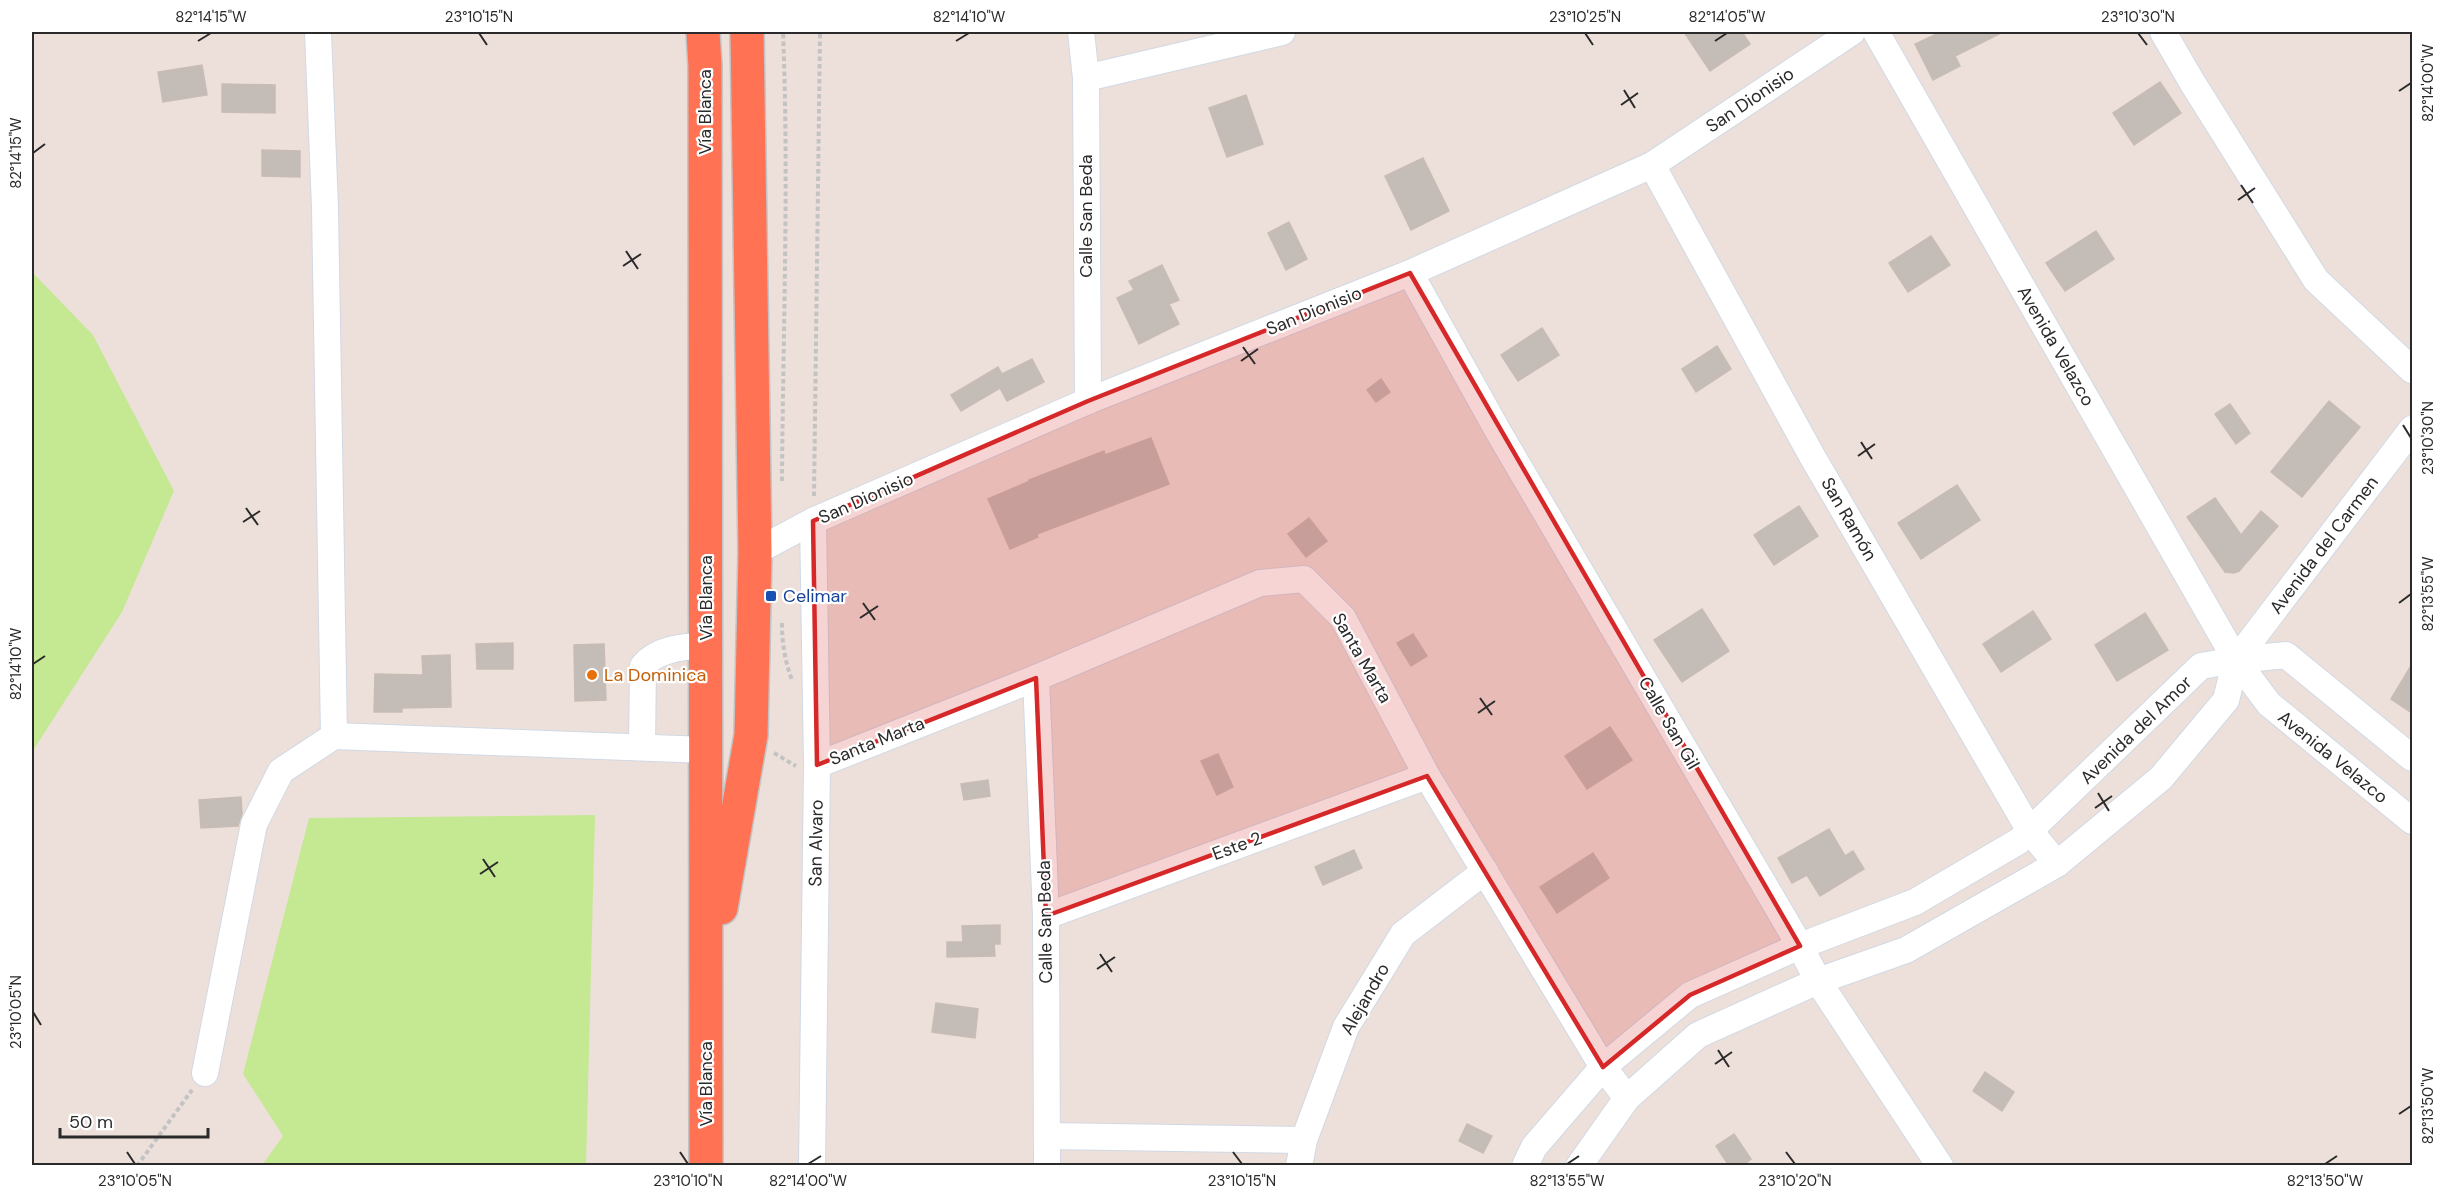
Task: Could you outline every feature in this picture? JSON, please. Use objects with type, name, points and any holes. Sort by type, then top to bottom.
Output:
[{"type":"highway","name":"Vía Blanca","points":[[703,32],[705,66],[706,1166]]},
{"type":"highway","points":[[706,999],[751,735],[755,552],[747,32]]},
{"type":"street","points":[[318,32],[325,208],[334,736]]},
{"type":"street","name":"Calle San Beda","points":[[1081,32],[1086,78],[1088,401]]},
{"type":"street","points":[[1086,78],[1282,32]]},
{"type":"street","name":"San Dionisio","points":[[755,552],[813,521],[1088,401],[1410,273],[1652,165],[1852,32]]},
{"type":"street","name":"Avenida Velazco","points":[[1876,32],[2236,660],[2269,704],[2412,820]]},
{"type":"street","points":[[2163,32],[2316,280],[2412,370]]},
{"type":"street","name":"San Ramón","points":[[1652,165],[1812,456],[2030,831],[2057,864]]},
{"type":"street","name":"Calle San Gil","points":[[1410,273],[1499,433],[1800,946],[1818,981],[1940,1166]]},
{"type":"street","name":"Avenida del Carmen","points":[[2236,660],[2412,429]]},
{"type":"street","name":"San Alvaro","points":[[812,1166],[817,765],[813,521]]},
{"type":"street","name":"Santa Marta","points":[[817,765],[1036,678],[1260,583],[1304,579],[1343,618],[1427,776],[1603,1067],[1627,1098]]},
{"type":"street","points":[[642,747],[643,666],[650,657],[680,648],[706,645]]},
{"type":"street","points":[[1579,1166],[1627,1098],[1698,1035],[1818,981],[1906,950],[2057,864],[2161,778],[2226,700],[2236,660],[2286,655],[2412,758]]},
{"type":"street","name":"Avenida del Amor","points":[[1525,1166],[1534,1147],[1603,1067],[1690,995],[1800,946],[1915,902],[2019,841],[2201,666],[2236,660]]},
{"type":"street","name":"Calle San Beda","points":[[1036,678],[1046,916],[1047,1166]]},
{"type":"street","points":[[205,1073],[254,824],[281,771],[334,736],[706,750]]},
{"type":"street","name":"Este 2","points":[[1046,916],[1427,776]]},
{"type":"street","name":"Alejandro","points":[[1299,1166],[1304,1140],[1346,1027],[1403,934],[1485,871]]},
{"type":"street","points":[[1048,1136],[1304,1140]]},
{"type":"path","points":[[782,493],[787,235],[783,32]]},
{"type":"path","points":[[813,521],[820,32]]},
{"type":"path","points":[[782,620],[785,663],[799,692],[816,712]]},
{"type":"path","points":[[751,735],[794,766],[802,768],[817,765]]},
{"type":"path","points":[[137,1166],[205,1073]]},
{"type":"highlighted area","points":[[1410,273],[1800,946],[1690,995],[1603,1067],[1427,776],[1046,916],[1036,678],[817,765],[813,521],[1088,401]]},
{"type":"green space","points":[[32,272],[93,335],[174,491],[122,612],[32,752]]},
{"type":"green space","points":[[595,815],[586,1165],[262,1165],[283,1136],[243,1074],[309,818]]},
{"type":"building","points":[[1684,32],[1742,32],[1750,44],[1710,71]]},
{"type":"building","points":[[1941,32],[2003,32],[1955,56],[1960,66],[1933,80],[1915,44]]},
{"type":"building","points":[[202,65],[207,95],[163,102],[158,72]]},
{"type":"building","points":[[2160,82],[2181,113],[2134,145],[2113,113]]},
{"type":"building","points":[[222,84],[275,85],[275,113],[222,112]]},
{"type":"building","points":[[1246,95],[1263,144],[1227,157],[1209,108]]},
{"type":"building","points":[[262,150],[300,151],[300,177],[262,176]]},
{"type":"building","points":[[1423,158],[1449,211],[1411,230],[1385,176]]},
{"type":"building","points":[[1289,222],[1307,259],[1286,270],[1268,233]]},
{"type":"building","points":[[2096,231],[2114,259],[2065,291],[2046,263]]},
{"type":"building","points":[[1931,236],[1950,265],[1908,292],[1889,263]]},
{"type":"building","points":[[1162,265],[1179,300],[1169,304],[1179,324],[1139,344],[1117,298],[1134,290],[1129,281]]},
{"type":"building","points":[[1542,328],[1559,355],[1518,381],[1501,355]]},
{"type":"building","points":[[1717,346],[1731,369],[1696,392],[1682,369]]},
{"type":"building","points":[[1032,359],[1044,382],[1007,401],[1000,388],[961,411],[951,395],[998,367],[1002,374]]},
{"type":"building","points":[[1381,379],[1390,392],[1376,402],[1367,390]]},
{"type":"building","points":[[2329,401],[2360,427],[2302,497],[2271,472]]},
{"type":"building","points":[[2230,404],[2250,433],[2236,444],[2215,414]]},
{"type":"building","points":[[1151,438],[1169,484],[1037,534],[1038,537],[1010,549],[988,499],[1029,480],[1104,451],[1105,455]]},
{"type":"building","points":[[1957,485],[1980,520],[1921,559],[1898,523]]},
{"type":"building","points":[[2215,498],[2241,535],[2261,511],[2278,526],[2239,571],[2234,573],[2225,572],[2187,517]]},
{"type":"building","points":[[1799,506],[1818,536],[1774,565],[1754,535]]},
{"type":"building","points":[[1309,518],[1327,541],[1306,557],[1288,534]]},
{"type":"building","points":[[1702,609],[1729,651],[1682,682],[1654,640]]},
{"type":"building","points":[[2033,611],[2051,639],[2001,672],[1983,644]]},
{"type":"building","points":[[2145,613],[2168,650],[2117,681],[2095,645]]},
{"type":"building","points":[[1413,634],[1427,656],[1411,666],[1397,643]]},
{"type":"building","points":[[513,643],[513,669],[477,669],[476,644]]},
{"type":"building","points":[[604,644],[606,700],[575,701],[574,645]]},
{"type":"building","points":[[450,655],[451,707],[402,708],[402,712],[374,712],[375,674],[423,675],[422,656]]},
{"type":"building","points":[[2412,664],[2412,713],[2391,699]]},
{"type":"building","points":[[1610,727],[1632,760],[1587,789],[1565,756]]},
{"type":"building","points":[[1218,754],[1233,787],[1217,795],[1201,761]]},
{"type":"building","points":[[988,780],[990,796],[964,800],[961,784]]},
{"type":"building","points":[[241,797],[242,814],[238,826],[201,828],[199,800]]},
{"type":"building","points":[[1829,829],[1845,856],[1853,851],[1864,869],[1820,896],[1807,875],[1792,883],[1778,858]]},
{"type":"building","points":[[1354,850],[1362,868],[1323,885],[1315,867]]},
{"type":"building","points":[[1593,853],[1609,878],[1557,913],[1540,887]]},
{"type":"building","points":[[1000,925],[1000,944],[994,944],[995,956],[947,957],[947,942],[963,942],[962,926]]},
{"type":"building","points":[[936,1003],[978,1009],[975,1038],[932,1032]]},
{"type":"building","points":[[1985,1072],[2014,1092],[2002,1111],[1973,1091]]},
{"type":"building","points":[[1467,1124],[1492,1136],[1483,1153],[1459,1141]]},
{"type":"building","points":[[1734,1134],[1751,1159],[1742,1166],[1729,1166],[1716,1146]]},
{"type":"place","name":"Celimar","points":[[771,596]]},
{"type":"place","name":"La Dominica","points":[[592,675]]}]
